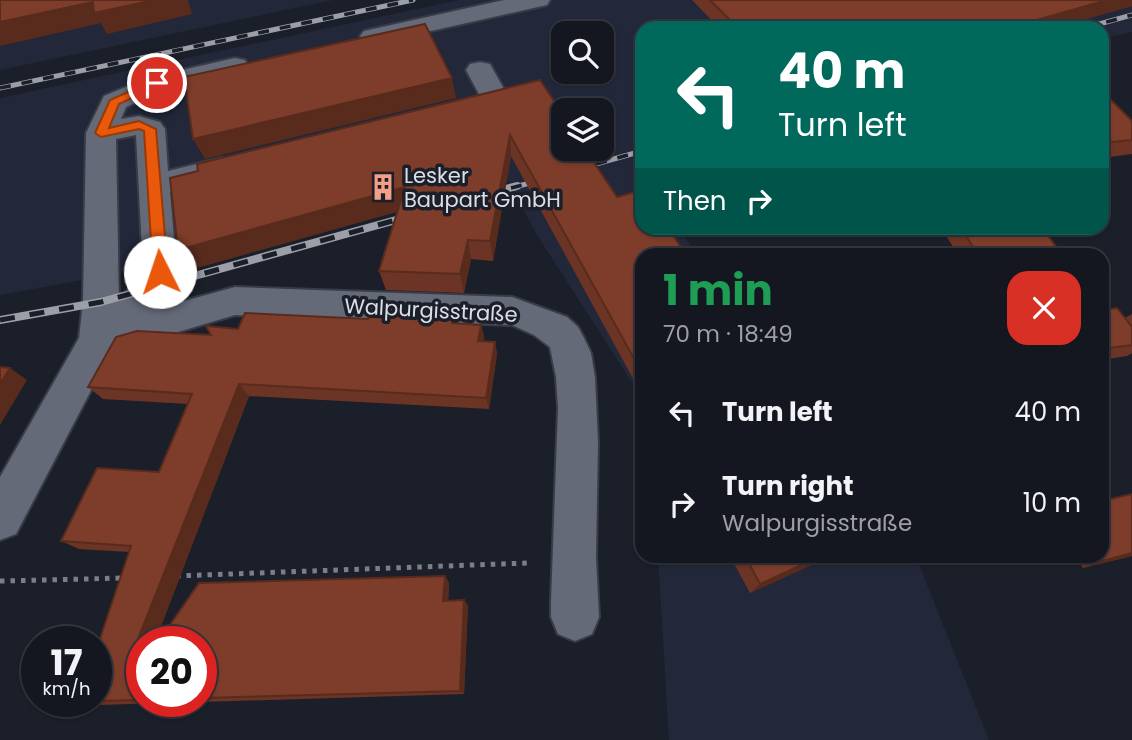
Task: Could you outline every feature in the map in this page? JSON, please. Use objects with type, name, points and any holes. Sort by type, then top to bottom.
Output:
[{"type":"street","points":[[348,42],[538,0]]},
{"type":"street","points":[[98,340],[101,302],[101,133],[114,102],[157,83],[266,60]]},
{"type":"street","points":[[431,117],[496,100],[480,70]]},
{"type":"street","points":[[0,519],[98,340],[138,306],[160,272],[150,129],[139,125],[101,133]]},
{"type":"street","points":[[155,185],[247,162]]},
{"type":"street","name":"Walpurgisstraße","points":[[98,340],[235,302],[512,311],[542,320],[566,339],[574,367],[578,410],[573,562],[575,617]]},
{"type":"path","points":[[170,576],[573,562]]},
{"type":"path","points":[[0,580],[129,578]]},
{"type":"shaded area","points":[[0,0],[333,0],[0,70]]},
{"type":"shaded area","points":[[459,0],[1132,0],[1132,32],[1109,37],[1109,21],[635,21],[635,235],[683,235],[693,248],[635,248],[635,387],[537,235],[508,181],[193,269],[127,272],[0,295],[0,98]]},
{"type":"shaded area","points":[[658,563],[918,563],[989,740],[669,740]]},
{"type":"building","points":[[0,0],[154,0],[94,13],[93,2],[0,22]]},
{"type":"building","points":[[710,0],[1107,0],[1033,21],[731,21]]},
{"type":"building","points":[[425,24],[452,78],[193,139],[184,77]]},
{"type":"building","points":[[540,80],[552,98],[551,161],[593,161],[617,197],[635,192],[635,235],[673,235],[682,248],[635,248],[635,360],[510,135],[490,241],[468,240],[460,274],[379,271],[405,187],[178,250],[170,178],[198,171],[197,164]]},
{"type":"building","points":[[1109,98],[1132,121],[1132,140],[1109,142]]},
{"type":"building","points":[[966,235],[1047,235],[1057,248],[974,248]]},
{"type":"building","points":[[1117,308],[1132,327],[1132,345],[1109,348],[1109,309]]},
{"type":"building","points":[[371,310],[454,313],[452,323],[481,325],[478,341],[495,342],[486,398],[239,384],[143,626],[126,626],[126,700],[112,701],[112,626],[104,626],[131,546],[61,541],[97,468],[159,472],[192,394],[88,387],[116,337],[137,331],[211,335],[206,326],[238,329],[245,313],[368,319]]},
{"type":"building","points":[[0,367],[10,368],[0,384]]},
{"type":"building","points":[[1132,494],[1132,553],[1109,559],[1109,499]]},
{"type":"building","points":[[749,563],[806,563],[760,584]]},
{"type":"building","points":[[445,576],[443,601],[464,600],[460,691],[217,698],[217,626],[169,626],[199,583]]},
{"type":"railway","points":[[0,88],[413,0]]},
{"type":"railway","points":[[1109,21],[1132,15]]},
{"type":"railway","points":[[575,170],[635,153]]},
{"type":"railway","points":[[511,188],[545,179]]},
{"type":"railway","points":[[488,194],[517,186]]},
{"type":"railway","points":[[0,320],[101,302],[414,215]]},
{"type":"place","name":"Lesker Baupart GmbH","points":[[383,187]]},
{"type":"route","points":[[157,83],[114,102],[101,133],[139,125],[150,129],[160,272]]}]
